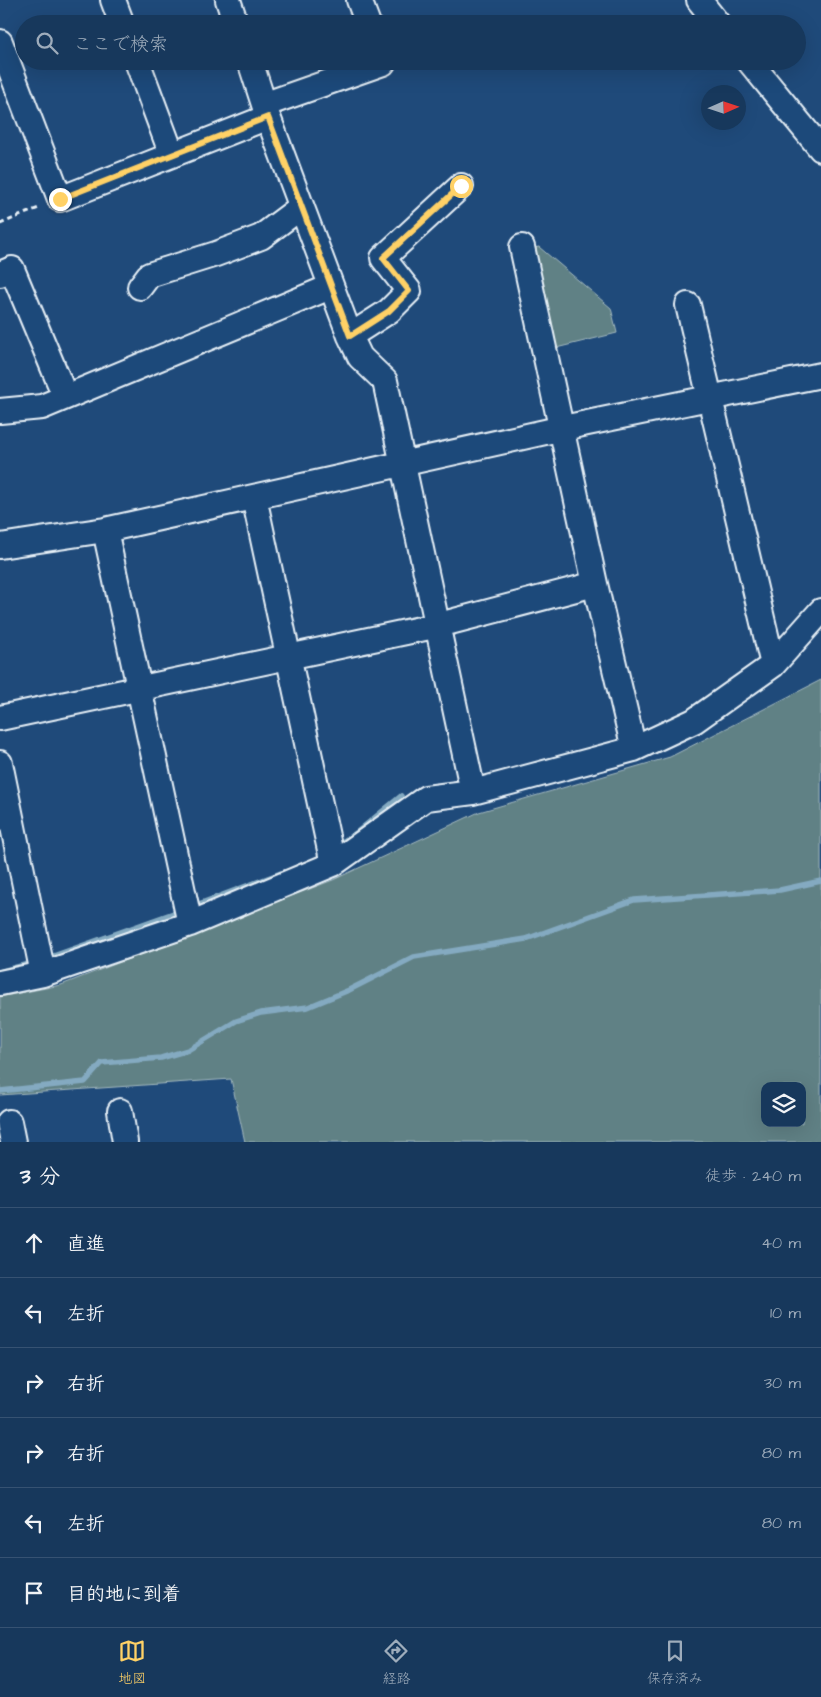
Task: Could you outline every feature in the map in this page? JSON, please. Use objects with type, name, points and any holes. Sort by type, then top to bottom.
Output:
[{"type":"street","points":[[114,0],[119,15]]},
{"type":"street","points":[[228,0],[233,15]]},
{"type":"street","points":[[359,0],[365,15]]},
{"type":"street","points":[[699,0],[711,15]]},
{"type":"street","points":[[0,42],[60,199],[172,155],[361,70]]},
{"type":"street","points":[[140,70],[172,155]]},
{"type":"street","points":[[253,70],[330,287],[350,336],[360,356],[385,381],[473,792]]},
{"type":"street","points":[[756,70],[821,149]]},
{"type":"street","points":[[350,336],[389,311],[409,291],[383,258],[461,186]]},
{"type":"street","points":[[140,287],[149,275],[216,254],[261,237],[301,207]]},
{"type":"street","points":[[522,247],[563,428],[595,584],[634,749]]},
{"type":"street","points":[[0,274],[12,269],[65,396]]},
{"type":"street","points":[[0,410],[42,407],[330,287]]},
{"type":"street","points":[[688,305],[773,665]]},
{"type":"street","points":[[0,546],[105,530],[563,428],[711,396],[821,375]]},
{"type":"street","points":[[254,497],[333,864]]},
{"type":"street","points":[[105,530],[190,924]]},
{"type":"street","points":[[0,718],[438,625],[595,584]]},
{"type":"street","points":[[0,983],[43,974],[190,924],[333,864],[426,798],[473,792],[634,749],[694,721],[773,665],[821,611]]},
{"type":"street","points":[[0,763],[43,974]]},
{"type":"street","points":[[120,1111],[126,1142]]},
{"type":"path","points":[[0,224],[60,199]]},
{"type":"green space","points":[[539,247],[611,308],[617,333],[552,349],[529,249]]},
{"type":"green space","points":[[821,680],[821,1142],[245,1142],[231,1079],[0,1095],[0,997],[61,985],[333,880],[479,812],[670,757]]},
{"type":"waterway","points":[[336,846],[356,833],[401,796]]},
{"type":"waterway","points":[[191,907],[281,873]]},
{"type":"waterway","points":[[0,1091],[85,1082],[102,1063],[161,1058],[188,1050],[236,1021],[261,1013],[308,1007],[349,990],[414,957],[526,939],[634,900],[780,890],[821,881]]},
{"type":"waterway","points":[[45,959],[182,910]]},
{"type":"waterway","points":[[2,971],[36,962]]},
{"type":"route","points":[[60,199],[268,117],[330,287],[350,336],[389,311],[409,291],[383,258],[461,186]]}]
